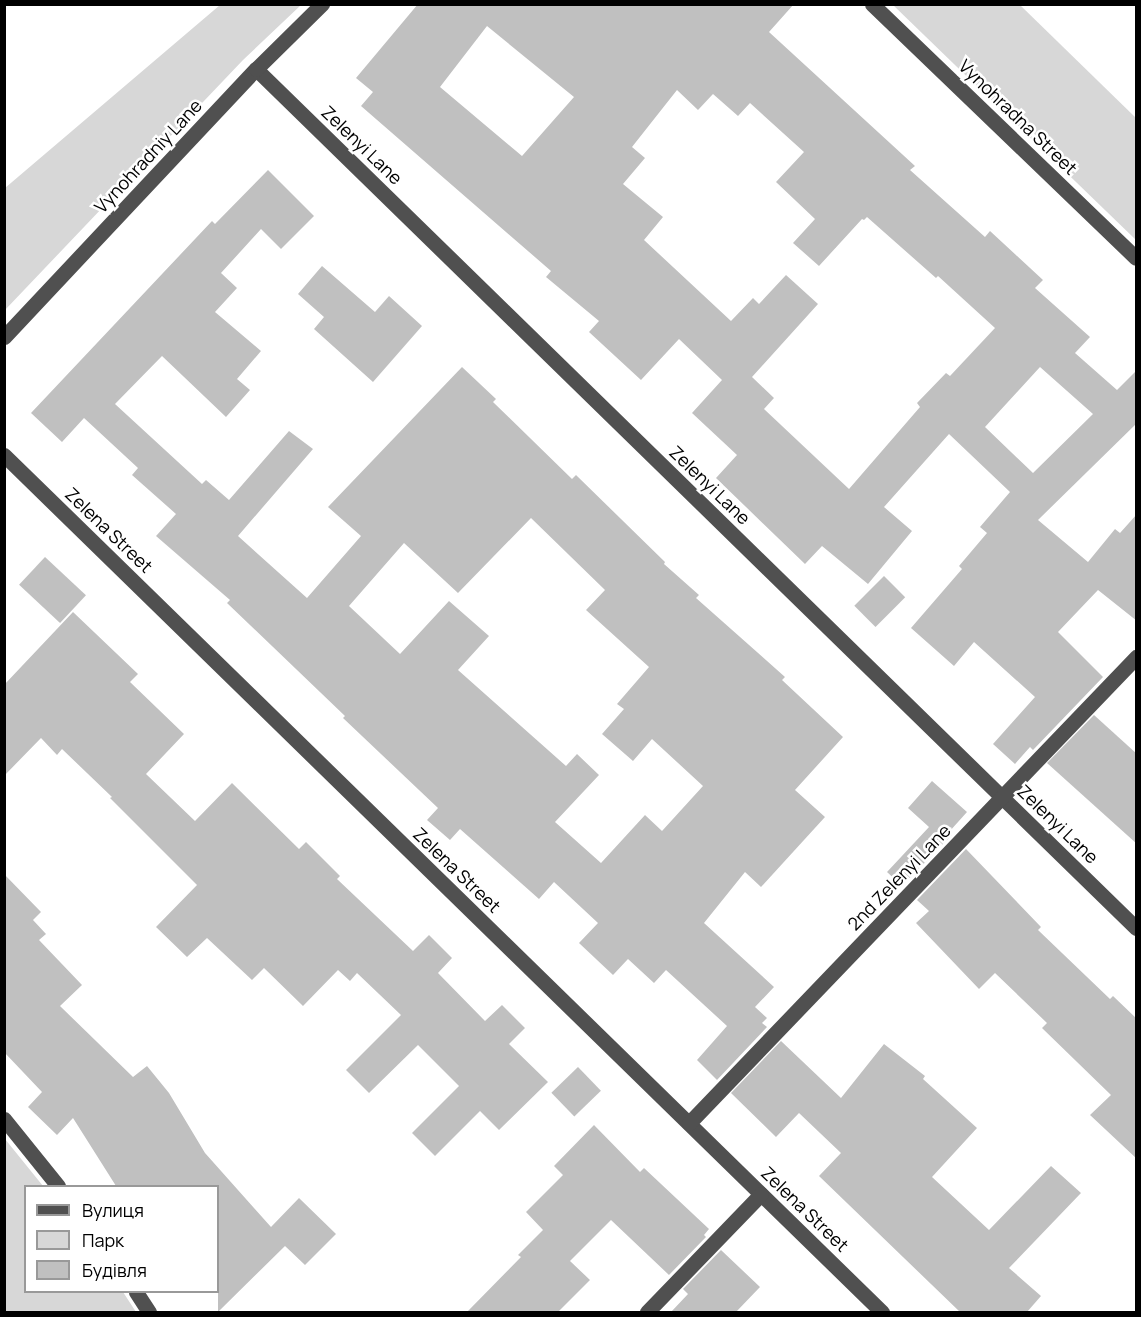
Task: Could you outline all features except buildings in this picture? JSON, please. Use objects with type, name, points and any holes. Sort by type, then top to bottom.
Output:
[{"type":"street","name":"Vynohradniy Lane","points":[[4,337],[256,69],[322,4]]},
{"type":"street","name":"Vynohradna Street","points":[[872,4],[1137,258]]},
{"type":"street","name":"Zelenyi Lane","points":[[256,69],[1137,928]]},
{"type":"street","name":"Zelena Street","points":[[4,455],[882,1312]]},
{"type":"street","name":"2nd Zelenyi Lane","points":[[689,1123],[1137,657]]},
{"type":"street","points":[[4,1119],[57,1185]]},
{"type":"street","points":[[647,1312],[761,1194]]},
{"type":"street","points":[[137,1293],[149,1312]]},
{"type":"green space","points":[[220,5],[301,5],[243,60],[5,310],[5,188]]},
{"type":"green space","points":[[893,5],[1020,5],[1136,118],[1136,240]]},
{"type":"green space","points":[[5,1139],[42,1185],[24,1185],[24,1293],[124,1293],[136,1312],[5,1312]]}]
